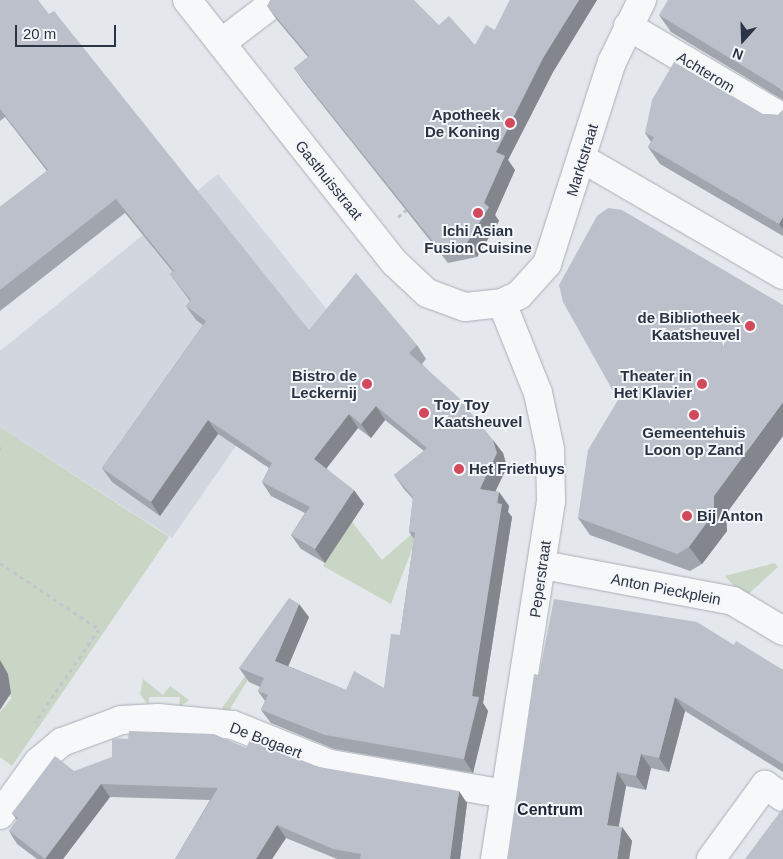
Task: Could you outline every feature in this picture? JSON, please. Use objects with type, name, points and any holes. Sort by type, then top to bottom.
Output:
[{"type":"street","name":"Gasthuisstraat","points":[[187,0],[349,206],[427,293],[465,307],[502,303]]},
{"type":"street","name":"Marktstraat","points":[[502,303],[535,282],[547,264],[583,159],[612,62],[642,0]]},
{"type":"street","points":[[221,43],[267,8]]},
{"type":"street","name":"Achterom","points":[[628,26],[783,118]]},
{"type":"street","points":[[583,159],[783,275]]},
{"type":"street","name":"Peperstraat","points":[[495,859],[543,565],[551,501],[550,449],[538,393],[502,303]]},
{"type":"street","name":"Anton Pieckplein","points":[[543,565],[733,601],[783,631]]},
{"type":"street","name":"De Bogaert","points":[[0,815],[38,762],[62,742],[121,720],[158,718],[233,725],[330,764],[506,794]]},
{"type":"street","points":[[711,859],[774,791]]},
{"type":"path","points":[[0,563],[99,629],[33,724]]},
{"type":"shaded area","points":[[218,174],[329,312],[172,538],[0,427],[0,351]]},
{"type":"green space","points":[[0,427],[169,537],[12,766],[0,757],[0,712],[12,698],[0,691]]},
{"type":"green space","points":[[352,522],[382,560],[421,526],[391,604],[323,566]]},
{"type":"green space","points":[[775,563],[778,567],[744,598],[725,576]]},
{"type":"green space","points":[[278,631],[228,712],[223,710],[222,708]]},
{"type":"green space","points":[[143,679],[163,695],[170,686],[189,700],[179,708],[180,697],[149,697],[149,706],[140,694]]},
{"type":"building","points":[[0,0],[38,0],[49,14],[54,11],[309,330],[356,273],[417,345],[409,353],[458,397],[493,440],[497,453],[480,489],[499,492],[497,503],[502,504],[472,696],[479,697],[464,759],[325,735],[261,710],[268,695],[258,691],[264,678],[239,668],[289,598],[299,604],[275,661],[346,690],[354,671],[384,688],[391,634],[400,635],[415,532],[409,532],[413,497],[394,475],[427,448],[376,406],[361,424],[349,414],[314,459],[354,490],[315,549],[291,535],[310,507],[262,482],[272,463],[208,420],[151,502],[102,468],[206,321],[186,306],[191,300],[170,274],[174,271],[116,199],[0,290],[0,207],[48,170],[0,109]]},
{"type":"building","points":[[270,0],[414,0],[439,25],[449,16],[475,45],[486,25],[495,30],[510,0],[579,0],[543,58],[496,152],[505,156],[484,203],[489,207],[467,243],[439,249],[294,68],[309,56],[267,6]]},
{"type":"building","points":[[668,0],[783,0],[783,92],[659,15]]},
{"type":"building","points":[[674,62],[763,114],[778,115],[783,110],[783,217],[779,224],[648,147],[654,137],[645,133],[652,100]]},
{"type":"building","points":[[608,208],[622,210],[783,305],[783,402],[714,496],[714,513],[689,547],[677,554],[578,518],[588,450],[618,400],[563,302],[559,285],[597,216]]},
{"type":"building","points":[[554,599],[697,622],[734,645],[736,641],[783,670],[783,764],[675,697],[659,758],[641,754],[636,776],[617,772],[607,825],[622,827],[617,859],[507,859],[534,674],[539,675]]},
{"type":"building","points":[[129,731],[214,734],[246,748],[250,740],[319,767],[459,791],[450,859],[360,859],[361,854],[333,849],[277,825],[256,859],[175,859],[218,788],[101,784],[45,859],[9,831],[18,818],[12,813],[55,756],[74,771],[112,757],[112,738],[128,739]]},
{"type":"building","points":[[783,808],[783,859],[745,859]]},
{"type":"place","name":"Apotheek De Koning","points":[[510,123]]},
{"type":"place","name":"Ichi Asian Fusion Cuisine","points":[[478,213]]},
{"type":"place","name":"de Bibliotheek Kaatsheuvel","points":[[750,326]]},
{"type":"place","name":"Bistro de Leckernij","points":[[367,384]]},
{"type":"place","name":"Theater in Het Klavier","points":[[702,384]]},
{"type":"place","name":"Toy Toy Kaatsheuvel","points":[[424,413]]},
{"type":"place","name":"Gemeentehuis Loon op Zand","points":[[694,415]]},
{"type":"place","name":"Het Friethuys","points":[[459,469]]},
{"type":"place","name":"Bij Anton","points":[[687,516]]},
{"type":"district","name":"Centrum","points":[[550,810]]}]
